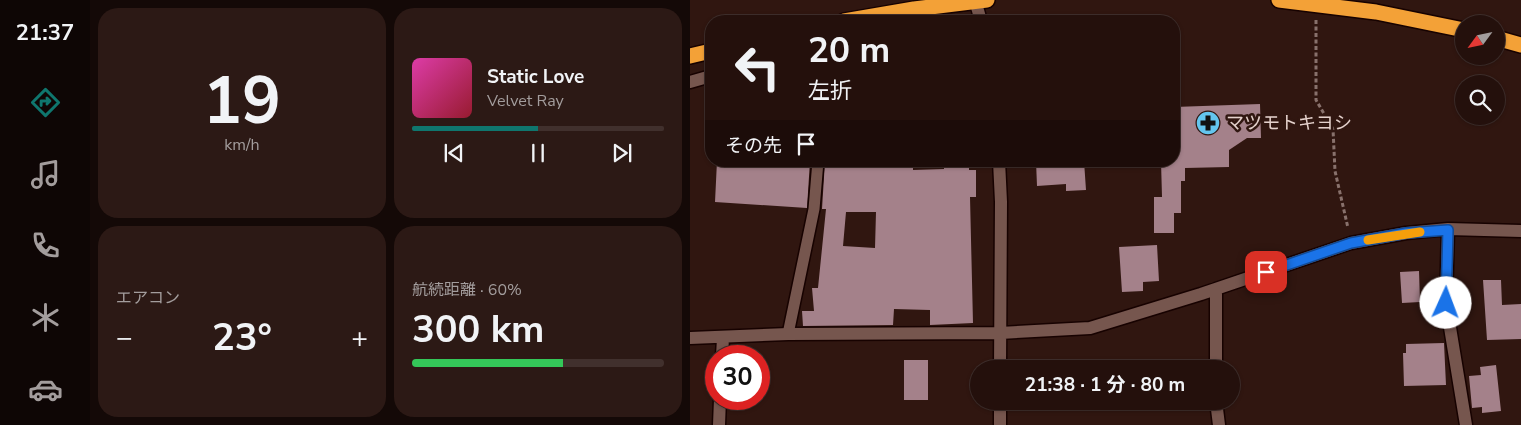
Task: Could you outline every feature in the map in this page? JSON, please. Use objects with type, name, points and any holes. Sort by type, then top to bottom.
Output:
[{"type":"highway","points":[[876,15],[979,0]]},
{"type":"highway","points":[[1280,0],[1376,12],[1455,28]]},
{"type":"highway","points":[[1505,41],[1521,45]]},
{"type":"highway","points":[[690,56],[705,52]]},
{"type":"street","points":[[979,0],[980,15]]},
{"type":"street","points":[[690,82],[705,78]]},
{"type":"street","points":[[999,167],[1001,202],[1000,360]]},
{"type":"street","points":[[1448,230],[1446,303],[1466,425]]},
{"type":"street","points":[[690,338],[788,334],[1000,333],[1090,328],[1216,289],[1351,243],[1406,233],[1448,230],[1521,231]]},
{"type":"street","points":[[1216,289],[1216,360]]},
{"type":"street","points":[[722,338],[722,345]]},
{"type":"street","points":[[719,425],[720,410]]},
{"type":"street","points":[[1000,410],[1000,425]]},
{"type":"street","points":[[1217,410],[1219,425]]},
{"type":"lane","points":[[788,334],[814,208],[817,167]]},
{"type":"path","points":[[1316,4],[1316,100],[1333,129],[1335,171],[1351,243]]},
{"type":"building","points":[[1260,104],[1261,138],[1247,138],[1229,150],[1229,167],[1185,168],[1185,181],[1181,181],[1181,213],[1174,213],[1174,233],[1154,233],[1154,197],[1162,197],[1161,167],[1180,167],[1180,107]]},
{"type":"building","points":[[717,167],[810,167],[807,208],[715,202]]},
{"type":"building","points":[[825,167],[913,167],[913,170],[969,167],[969,170],[976,170],[976,197],[970,197],[973,323],[930,325],[930,310],[894,309],[893,325],[803,326],[802,311],[814,311],[812,288],[818,288],[826,209],[822,209]],"holes":[[[846,212],[876,212],[875,248],[843,246]]]},
{"type":"building","points":[[1036,167],[1084,167],[1086,190],[1066,191],[1066,184],[1037,186]]},
{"type":"building","points":[[1157,245],[1159,281],[1143,282],[1143,291],[1122,292],[1119,247]]},
{"type":"building","points":[[1419,271],[1420,302],[1402,303],[1400,272]]},
{"type":"building","points":[[1483,280],[1501,280],[1502,305],[1521,304],[1521,339],[1487,340]]},
{"type":"building","points":[[1444,343],[1446,385],[1404,386],[1403,353],[1406,353],[1406,344]]},
{"type":"building","points":[[904,360],[928,360],[928,400],[904,400]]},
{"type":"building","points":[[1496,365],[1501,411],[1482,413],[1482,407],[1472,408],[1469,376],[1481,375],[1480,367]]},
{"type":"slow traffic","points":[[1368,240],[1420,232]]},
{"type":"place","name":"マツモトキヨシ","points":[[1208,123]]},
{"type":"route","points":[[1266,272],[1351,243],[1406,233],[1448,230],[1446,303]]}]
